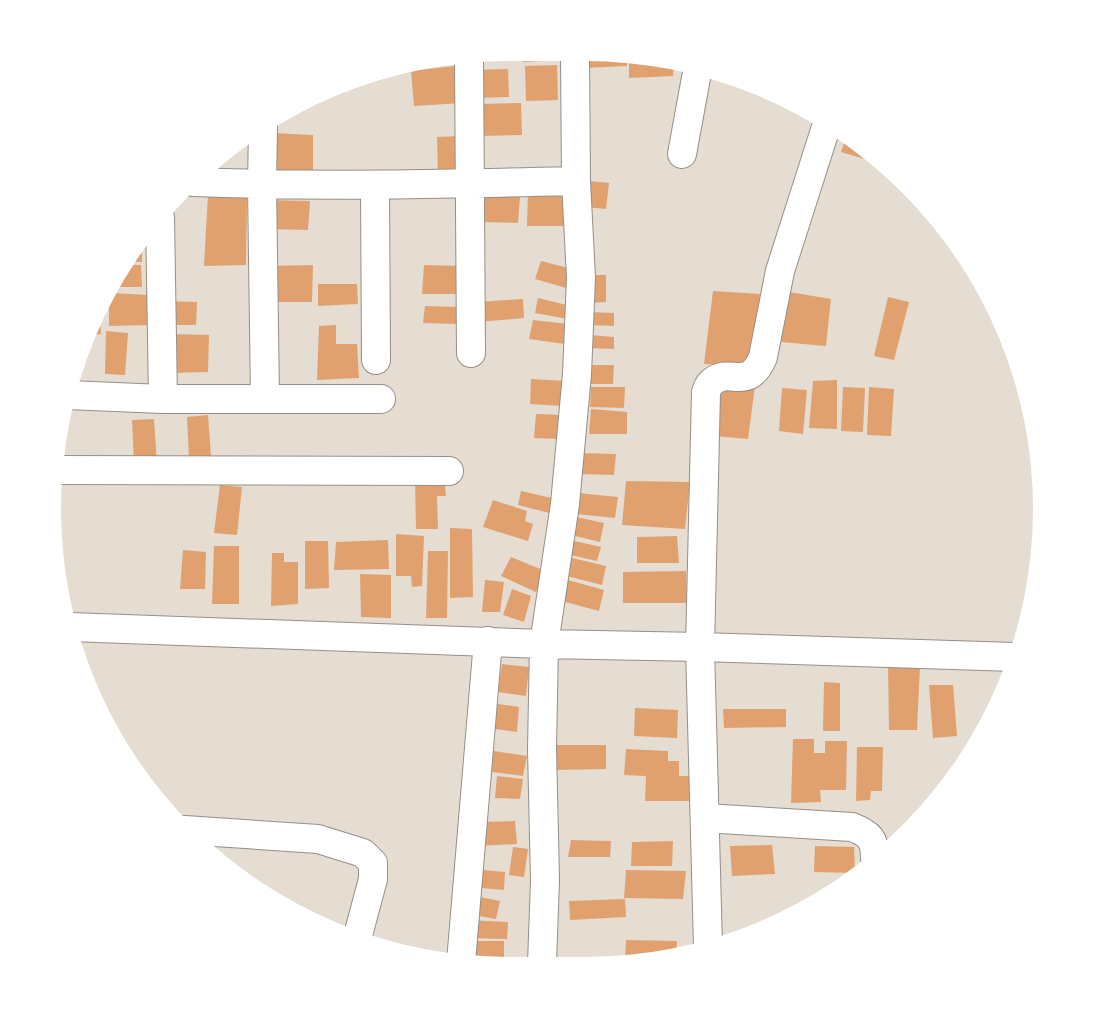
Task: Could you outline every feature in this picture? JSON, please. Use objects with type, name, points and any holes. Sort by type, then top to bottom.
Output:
[{"type":"street","points":[[542,957],[544,644],[565,504],[577,374],[581,278],[576,181],[576,61]]},
{"type":"street","points":[[469,63],[471,353]]},
{"type":"street","points":[[682,154],[696,76]]},
{"type":"street","points":[[708,939],[700,647],[706,392],[711,382],[720,378],[746,377],[758,369],[763,357],[780,271],[825,131]]},
{"type":"street","points":[[263,135],[265,398]]},
{"type":"street","points":[[203,182],[262,185],[375,185],[576,181]]},
{"type":"street","points":[[375,185],[376,360]]},
{"type":"street","points":[[160,228],[163,399]]},
{"type":"street","points":[[76,396],[163,399],[381,399]]},
{"type":"street","points":[[63,470],[449,471]]},
{"type":"street","points":[[78,627],[544,644],[1004,656]]},
{"type":"street","points":[[462,954],[488,641]]},
{"type":"street","points":[[705,818],[852,827],[867,832],[875,845],[875,850]]},
{"type":"street","points":[[197,831],[318,839],[363,853],[373,863],[373,879],[359,931]]},
{"type":"building","points":[[585,61],[627,63],[627,66],[584,68]]},
{"type":"building","points":[[629,64],[673,70],[673,76],[629,78]]},
{"type":"building","points":[[557,65],[558,100],[526,101],[525,66]]},
{"type":"building","points":[[455,66],[461,103],[414,106],[411,73]]},
{"type":"building","points":[[508,69],[509,97],[473,98],[473,70]]},
{"type":"building","points":[[521,103],[522,135],[479,136],[479,104]]},
{"type":"building","points":[[273,133],[313,135],[313,173],[272,174]]},
{"type":"building","points":[[461,136],[463,176],[438,177],[437,137]]},
{"type":"building","points":[[844,144],[864,159],[841,152]]},
{"type":"building","points":[[589,181],[609,183],[606,209],[586,207]]},
{"type":"building","points":[[528,190],[568,191],[569,226],[527,226]]},
{"type":"building","points":[[208,195],[247,196],[246,265],[204,266]]},
{"type":"building","points":[[485,195],[520,196],[518,223],[484,222]]},
{"type":"building","points":[[266,200],[310,201],[308,230],[265,229]]},
{"type":"building","points":[[142,253],[142,262],[136,262]]},
{"type":"building","points":[[541,261],[572,269],[566,288],[535,279]]},
{"type":"building","points":[[134,265],[141,265],[142,287],[120,287]]},
{"type":"building","points":[[313,265],[312,302],[268,302],[269,266]]},
{"type":"building","points":[[424,265],[462,266],[460,294],[422,294]]},
{"type":"building","points":[[592,275],[606,275],[606,302],[592,303]]},
{"type":"building","points":[[318,284],[357,284],[358,304],[318,306]]},
{"type":"building","points":[[713,291],[760,294],[753,366],[704,364]]},
{"type":"building","points":[[789,292],[831,299],[826,346],[781,342]]},
{"type":"building","points":[[116,293],[149,295],[150,325],[109,326],[109,307]]},
{"type":"building","points":[[888,297],[909,302],[894,360],[874,356]]},
{"type":"building","points":[[538,298],[571,306],[568,319],[535,313]]},
{"type":"building","points":[[523,299],[524,318],[478,322],[478,302]]},
{"type":"building","points":[[165,301],[197,302],[196,325],[165,325]]},
{"type":"building","points":[[425,306],[459,307],[457,324],[423,323]]},
{"type":"building","points":[[589,312],[614,313],[614,326],[589,325]]},
{"type":"building","points":[[533,320],[568,324],[565,344],[529,339]]},
{"type":"building","points":[[336,325],[336,344],[357,344],[359,378],[317,380],[319,326]]},
{"type":"building","points":[[100,326],[101,334],[97,334]]},
{"type":"building","points":[[106,331],[128,333],[125,375],[105,374]]},
{"type":"building","points":[[169,334],[209,335],[208,372],[168,373]]},
{"type":"building","points":[[590,335],[614,337],[614,349],[589,348]]},
{"type":"building","points":[[592,365],[614,365],[613,384],[590,384]]},
{"type":"building","points":[[531,379],[566,381],[564,406],[530,404]]},
{"type":"building","points":[[837,380],[837,429],[809,428],[813,381]]},
{"type":"building","points":[[720,383],[755,386],[748,439],[714,436]]},
{"type":"building","points":[[591,387],[625,387],[624,408],[590,407]]},
{"type":"building","points":[[843,387],[865,388],[863,432],[841,431]]},
{"type":"building","points":[[869,387],[894,389],[891,436],[867,435]]},
{"type":"building","points":[[782,388],[807,390],[803,434],[779,431]]},
{"type":"building","points":[[591,409],[627,412],[627,434],[589,434]]},
{"type":"building","points":[[536,414],[561,415],[560,439],[534,438]]},
{"type":"building","points":[[208,415],[211,456],[189,458],[187,417]]},
{"type":"building","points":[[154,419],[157,464],[134,464],[132,420]]},
{"type":"building","points":[[581,453],[616,454],[614,475],[580,474]]},
{"type":"building","points":[[415,475],[444,475],[446,496],[437,496],[438,529],[416,529]]},
{"type":"building","points":[[626,481],[690,482],[685,529],[622,525]]},
{"type":"building","points":[[220,485],[242,487],[237,535],[214,533]]},
{"type":"building","points":[[521,491],[556,499],[553,514],[518,505]]},
{"type":"building","points":[[578,493],[618,497],[615,518],[577,514]]},
{"type":"building","points":[[493,500],[527,511],[525,521],[533,524],[528,541],[483,527]]},
{"type":"building","points":[[576,517],[604,523],[600,542],[571,535]]},
{"type":"building","points":[[450,528],[472,529],[473,597],[450,598]]},
{"type":"building","points":[[396,534],[424,536],[422,586],[412,587],[411,576],[396,576]]},
{"type":"building","points":[[677,536],[679,563],[637,563],[637,537]]},
{"type":"building","points":[[388,540],[389,569],[334,570],[336,542]]},
{"type":"building","points":[[570,540],[601,547],[597,561],[566,554]]},
{"type":"building","points":[[305,541],[328,541],[329,588],[305,589]]},
{"type":"building","points":[[214,546],[239,546],[239,604],[212,604]]},
{"type":"building","points":[[183,550],[206,552],[205,589],[180,589]]},
{"type":"building","points":[[428,551],[448,551],[447,618],[426,618]]},
{"type":"building","points":[[272,553],[284,553],[284,562],[298,562],[298,604],[271,606]]},
{"type":"building","points":[[511,557],[545,571],[536,592],[501,576]]},
{"type":"building","points":[[568,557],[606,566],[602,585],[563,575]]},
{"type":"building","points":[[686,571],[687,603],[623,603],[623,572]]},
{"type":"building","points":[[360,574],[391,575],[391,618],[361,617]]},
{"type":"building","points":[[564,579],[604,590],[599,611],[558,600]]},
{"type":"building","points":[[485,580],[504,582],[500,612],[482,612]]},
{"type":"building","points":[[512,589],[531,596],[524,622],[503,615]]},
{"type":"building","points":[[502,664],[529,667],[526,696],[498,692]]},
{"type":"building","points":[[888,665],[920,666],[917,730],[889,730]]},
{"type":"building","points":[[824,682],[840,683],[840,731],[823,731]]},
{"type":"building","points":[[929,685],[953,685],[957,736],[933,738]]},
{"type":"building","points":[[492,703],[519,707],[517,732],[487,728]]},
{"type":"building","points":[[635,708],[678,710],[677,738],[634,736]]},
{"type":"building","points":[[723,709],[786,709],[786,727],[724,728]]},
{"type":"building","points":[[793,739],[814,739],[814,753],[825,753],[825,741],[847,741],[846,790],[820,790],[821,802],[791,803]]},
{"type":"building","points":[[553,745],[606,745],[606,769],[552,770]]},
{"type":"building","points":[[857,747],[883,747],[882,791],[871,791],[870,800],[856,801]]},
{"type":"building","points":[[626,749],[668,751],[668,761],[679,761],[679,776],[689,776],[689,801],[645,801],[646,776],[624,775]]},
{"type":"building","points":[[488,750],[527,756],[523,776],[485,771]]},
{"type":"building","points":[[497,776],[523,779],[520,799],[495,798]]},
{"type":"building","points":[[515,821],[517,844],[477,846],[478,822]]},
{"type":"building","points":[[571,840],[611,841],[610,857],[568,857]]},
{"type":"building","points":[[673,841],[672,866],[631,866],[632,842]]},
{"type":"building","points":[[772,845],[775,874],[732,876],[730,846]]},
{"type":"building","points":[[815,846],[854,847],[855,866],[846,873],[814,872]]},
{"type":"building","points":[[513,847],[528,849],[524,877],[509,875]]},
{"type":"building","points":[[472,869],[505,872],[504,890],[470,887]]},
{"type":"building","points":[[626,870],[686,871],[683,899],[624,898]]},
{"type":"building","points":[[470,895],[500,901],[496,919],[467,914]]},
{"type":"building","points":[[625,899],[626,917],[570,920],[569,901]]},
{"type":"building","points":[[466,920],[508,922],[507,939],[466,938]]},
{"type":"building","points":[[626,940],[677,941],[677,947],[625,955]]},
{"type":"building","points":[[469,941],[504,941],[504,957],[468,955]]}]
